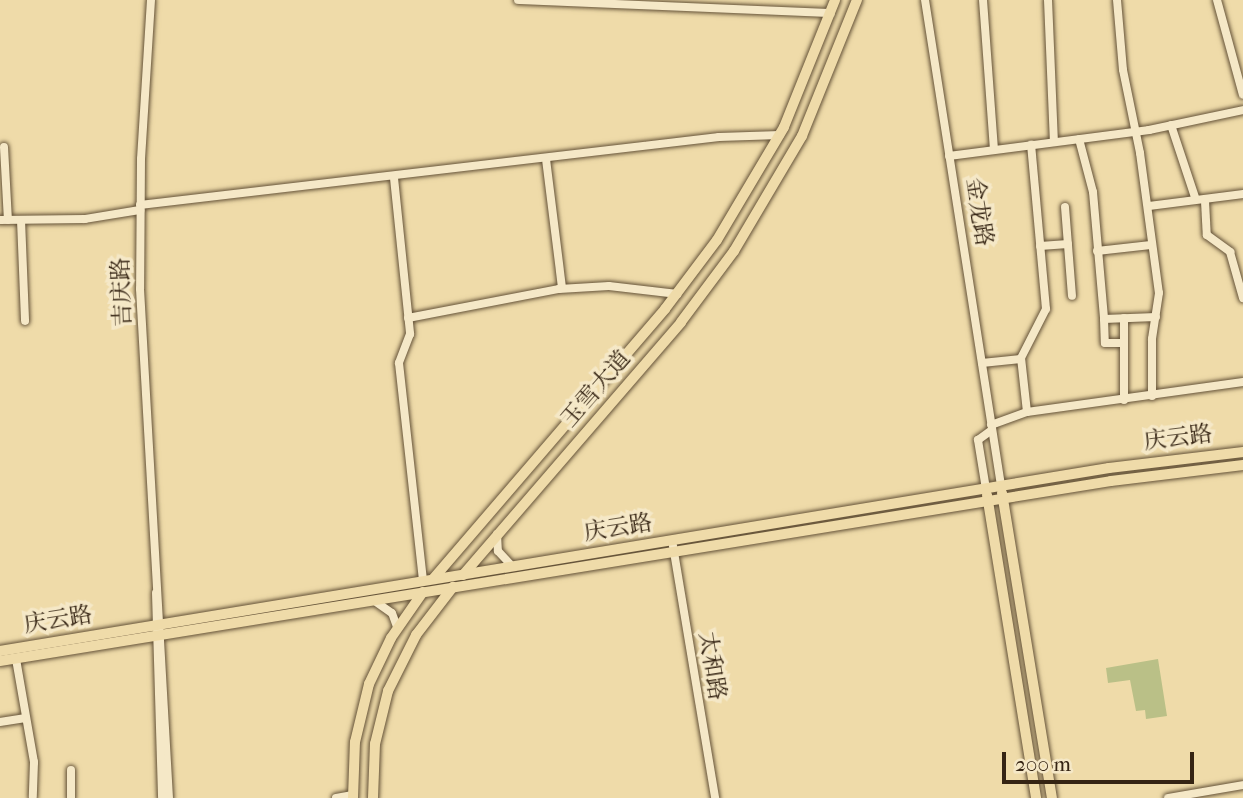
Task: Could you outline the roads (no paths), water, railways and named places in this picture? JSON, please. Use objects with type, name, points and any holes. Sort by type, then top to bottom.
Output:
[{"type":"main road","name":"玉雪大道","points":[[353,797],[362,707],[397,627],[422,594],[428,580],[678,294],[732,217],[780,135],[835,0]]},
{"type":"main road","name":"玉雪大道","points":[[373,798],[375,744],[388,691],[416,635],[463,574],[681,322],[734,251],[802,136],[857,0]]},
{"type":"main road","name":"庆云路","points":[[0,661],[463,574],[986,489],[1243,452]]},
{"type":"main road","name":"庆云路","points":[[0,651],[376,602],[1003,499],[1243,465]]},
{"type":"main road","name":"金龙路","points":[[1001,487],[1052,798]]},
{"type":"main road","points":[[986,489],[1036,798]]},
{"type":"street","name":"吉庆路","points":[[151,0],[140,208],[142,334],[158,584],[162,798]]},
{"type":"street","points":[[518,0],[831,13]]},
{"type":"street","name":"金龙路","points":[[925,0],[1001,487]]},
{"type":"street","points":[[983,0],[994,150]]},
{"type":"street","points":[[1048,0],[1054,142]]},
{"type":"street","points":[[1117,0],[1123,70],[1149,206],[1151,245],[1159,293],[1153,396]]},
{"type":"street","points":[[1217,0],[1243,95]]},
{"type":"street","points":[[949,156],[1136,132],[1243,110]]},
{"type":"street","points":[[1171,125],[1195,197]]},
{"type":"street","points":[[4,147],[4,220],[21,220],[85,219],[140,208],[719,137],[780,135]]},
{"type":"street","points":[[1079,139],[1093,192],[1105,343],[1124,344]]},
{"type":"street","points":[[1027,412],[1021,359],[1046,314],[1031,145]]},
{"type":"street","points":[[546,159],[562,289]]},
{"type":"street","points":[[394,178],[410,334],[399,363],[428,580]]},
{"type":"street","points":[[1149,206],[1195,197],[1205,201],[1243,194]]},
{"type":"street","points":[[1205,201],[1207,235],[1227,248],[1240,270],[1243,299]]},
{"type":"street","points":[[1065,206],[1072,296]]},
{"type":"street","points":[[21,220],[25,321]]},
{"type":"street","points":[[1040,246],[1068,244]]},
{"type":"street","points":[[1097,251],[1151,245]]},
{"type":"street","points":[[408,318],[562,289],[610,286],[678,294]]},
{"type":"street","points":[[1104,319],[1156,317]]},
{"type":"street","points":[[1124,318],[1124,400]]},
{"type":"street","points":[[982,363],[1021,359]]},
{"type":"street","points":[[986,489],[978,440],[992,427],[1027,412],[1243,382]]},
{"type":"street","points":[[498,533],[498,551],[512,566]]},
{"type":"street","name":"太和路","points":[[672,540],[715,798]]},
{"type":"street","points":[[376,602],[392,613],[397,627]]},
{"type":"street","name":"吉庆路","points":[[159,630],[169,798]]},
{"type":"street","points":[[16,659],[34,762],[33,797]]},
{"type":"street","points":[[0,722],[26,718]]},
{"type":"street","points":[[71,770],[71,798]]},
{"type":"street","points":[[1168,798],[1243,785]]},
{"type":"street","points":[[336,798],[353,797]]}]
